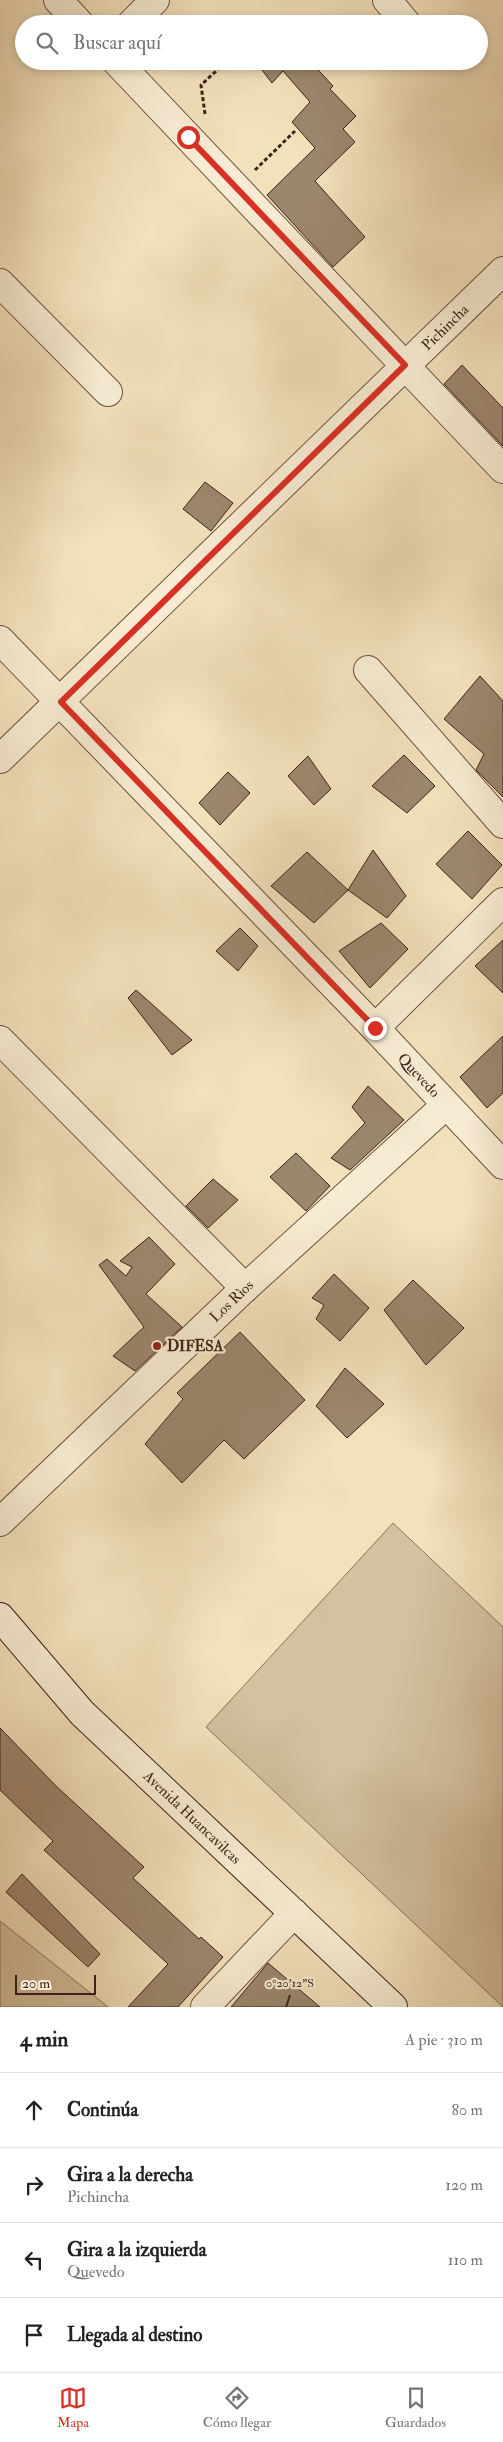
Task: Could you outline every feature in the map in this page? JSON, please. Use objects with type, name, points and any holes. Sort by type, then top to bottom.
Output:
[{"type":"street","points":[[58,0],[72,15]]},
{"type":"street","points":[[140,15],[155,0]]},
{"type":"street","points":[[387,0],[400,15]]},
{"type":"street","points":[[125,70],[503,469]]},
{"type":"street","name":"Pichincha","points":[[0,759],[61,702],[503,270]]},
{"type":"street","points":[[0,283],[108,392]]},
{"type":"street","name":"Quevedo","points":[[0,640],[375,1028],[503,1165]]},
{"type":"street","points":[[368,670],[503,824]]},
{"type":"street","points":[[375,1028],[503,902]]},
{"type":"street","points":[[0,1040],[246,1288]]},
{"type":"street","name":"Los Rìos","points":[[0,1522],[246,1288],[446,1105]]},
{"type":"street","name":"Avenida Huancavilcas","points":[[0,1618],[82,1713],[393,2007]]},
{"type":"street","points":[[205,2007],[294,1913]]},
{"type":"path","points":[[188,137],[206,118],[201,85],[217,70]]},
{"type":"path","points":[[236,188],[295,131]]},
{"type":"shaded area","points":[[393,1523],[503,1627],[503,2007],[206,1727]]},
{"type":"shaded area","points":[[0,1921],[108,2007],[0,2007]]},
{"type":"building","points":[[262,70],[318,70],[333,86],[330,89],[356,116],[343,129],[355,142],[315,181],[365,237],[333,267],[267,195],[315,148],[292,122],[310,102],[283,71],[272,83]]},
{"type":"building","points":[[462,365],[503,408],[503,446],[444,384]]},
{"type":"building","points":[[205,482],[233,503],[211,531],[183,509]]},
{"type":"building","points":[[480,676],[503,701],[503,797],[476,770],[484,754],[444,719]]},
{"type":"building","points":[[404,755],[435,786],[407,813],[372,786]]},
{"type":"building","points":[[308,756],[331,789],[314,805],[288,776]]},
{"type":"building","points":[[228,772],[250,793],[220,825],[199,803]]},
{"type":"building","points":[[468,831],[502,865],[472,899],[436,864]]},
{"type":"building","points":[[373,850],[406,896],[387,918],[348,890]]},
{"type":"building","points":[[307,852],[348,890],[314,923],[271,886]]},
{"type":"building","points":[[381,923],[408,949],[370,988],[339,951]]},
{"type":"building","points":[[240,928],[258,946],[238,971],[216,951]]},
{"type":"building","points":[[503,940],[503,993],[475,966]]},
{"type":"building","points":[[136,990],[192,1040],[172,1055],[128,998]]},
{"type":"building","points":[[503,1036],[503,1093],[487,1108],[460,1077]]},
{"type":"building","points":[[368,1086],[404,1120],[350,1170],[331,1158],[365,1123],[352,1107]]},
{"type":"building","points":[[296,1153],[330,1186],[306,1211],[270,1177]]},
{"type":"building","points":[[213,1179],[238,1200],[208,1228],[186,1206]]},
{"type":"building","points":[[149,1237],[175,1264],[146,1294],[182,1327],[135,1371],[113,1356],[144,1327],[99,1265],[107,1259],[126,1276],[132,1267],[120,1261]]},
{"type":"building","points":[[334,1274],[369,1308],[340,1341],[316,1319],[324,1305],[312,1298]]},
{"type":"building","points":[[413,1280],[464,1328],[426,1365],[384,1310]]},
{"type":"building","points":[[240,1332],[305,1400],[244,1459],[224,1440],[182,1483],[145,1444],[183,1399],[177,1393]]},
{"type":"building","points":[[345,1368],[384,1404],[347,1438],[316,1406]]},
{"type":"building","points":[[0,1728],[56,1786],[144,1867],[133,1878],[199,1939],[201,1937],[223,1957],[178,2007],[128,2007],[168,1964],[44,1850],[53,1841],[0,1790]]},
{"type":"building","points":[[22,1874],[100,1954],[88,1967],[6,1892]]},
{"type":"building","points":[[268,1963],[320,2007],[231,2007]]},
{"type":"place","name":"DIFESA","points":[[157,1346]]},
{"type":"route","points":[[188,137],[405,365],[61,702],[375,1028]]}]
